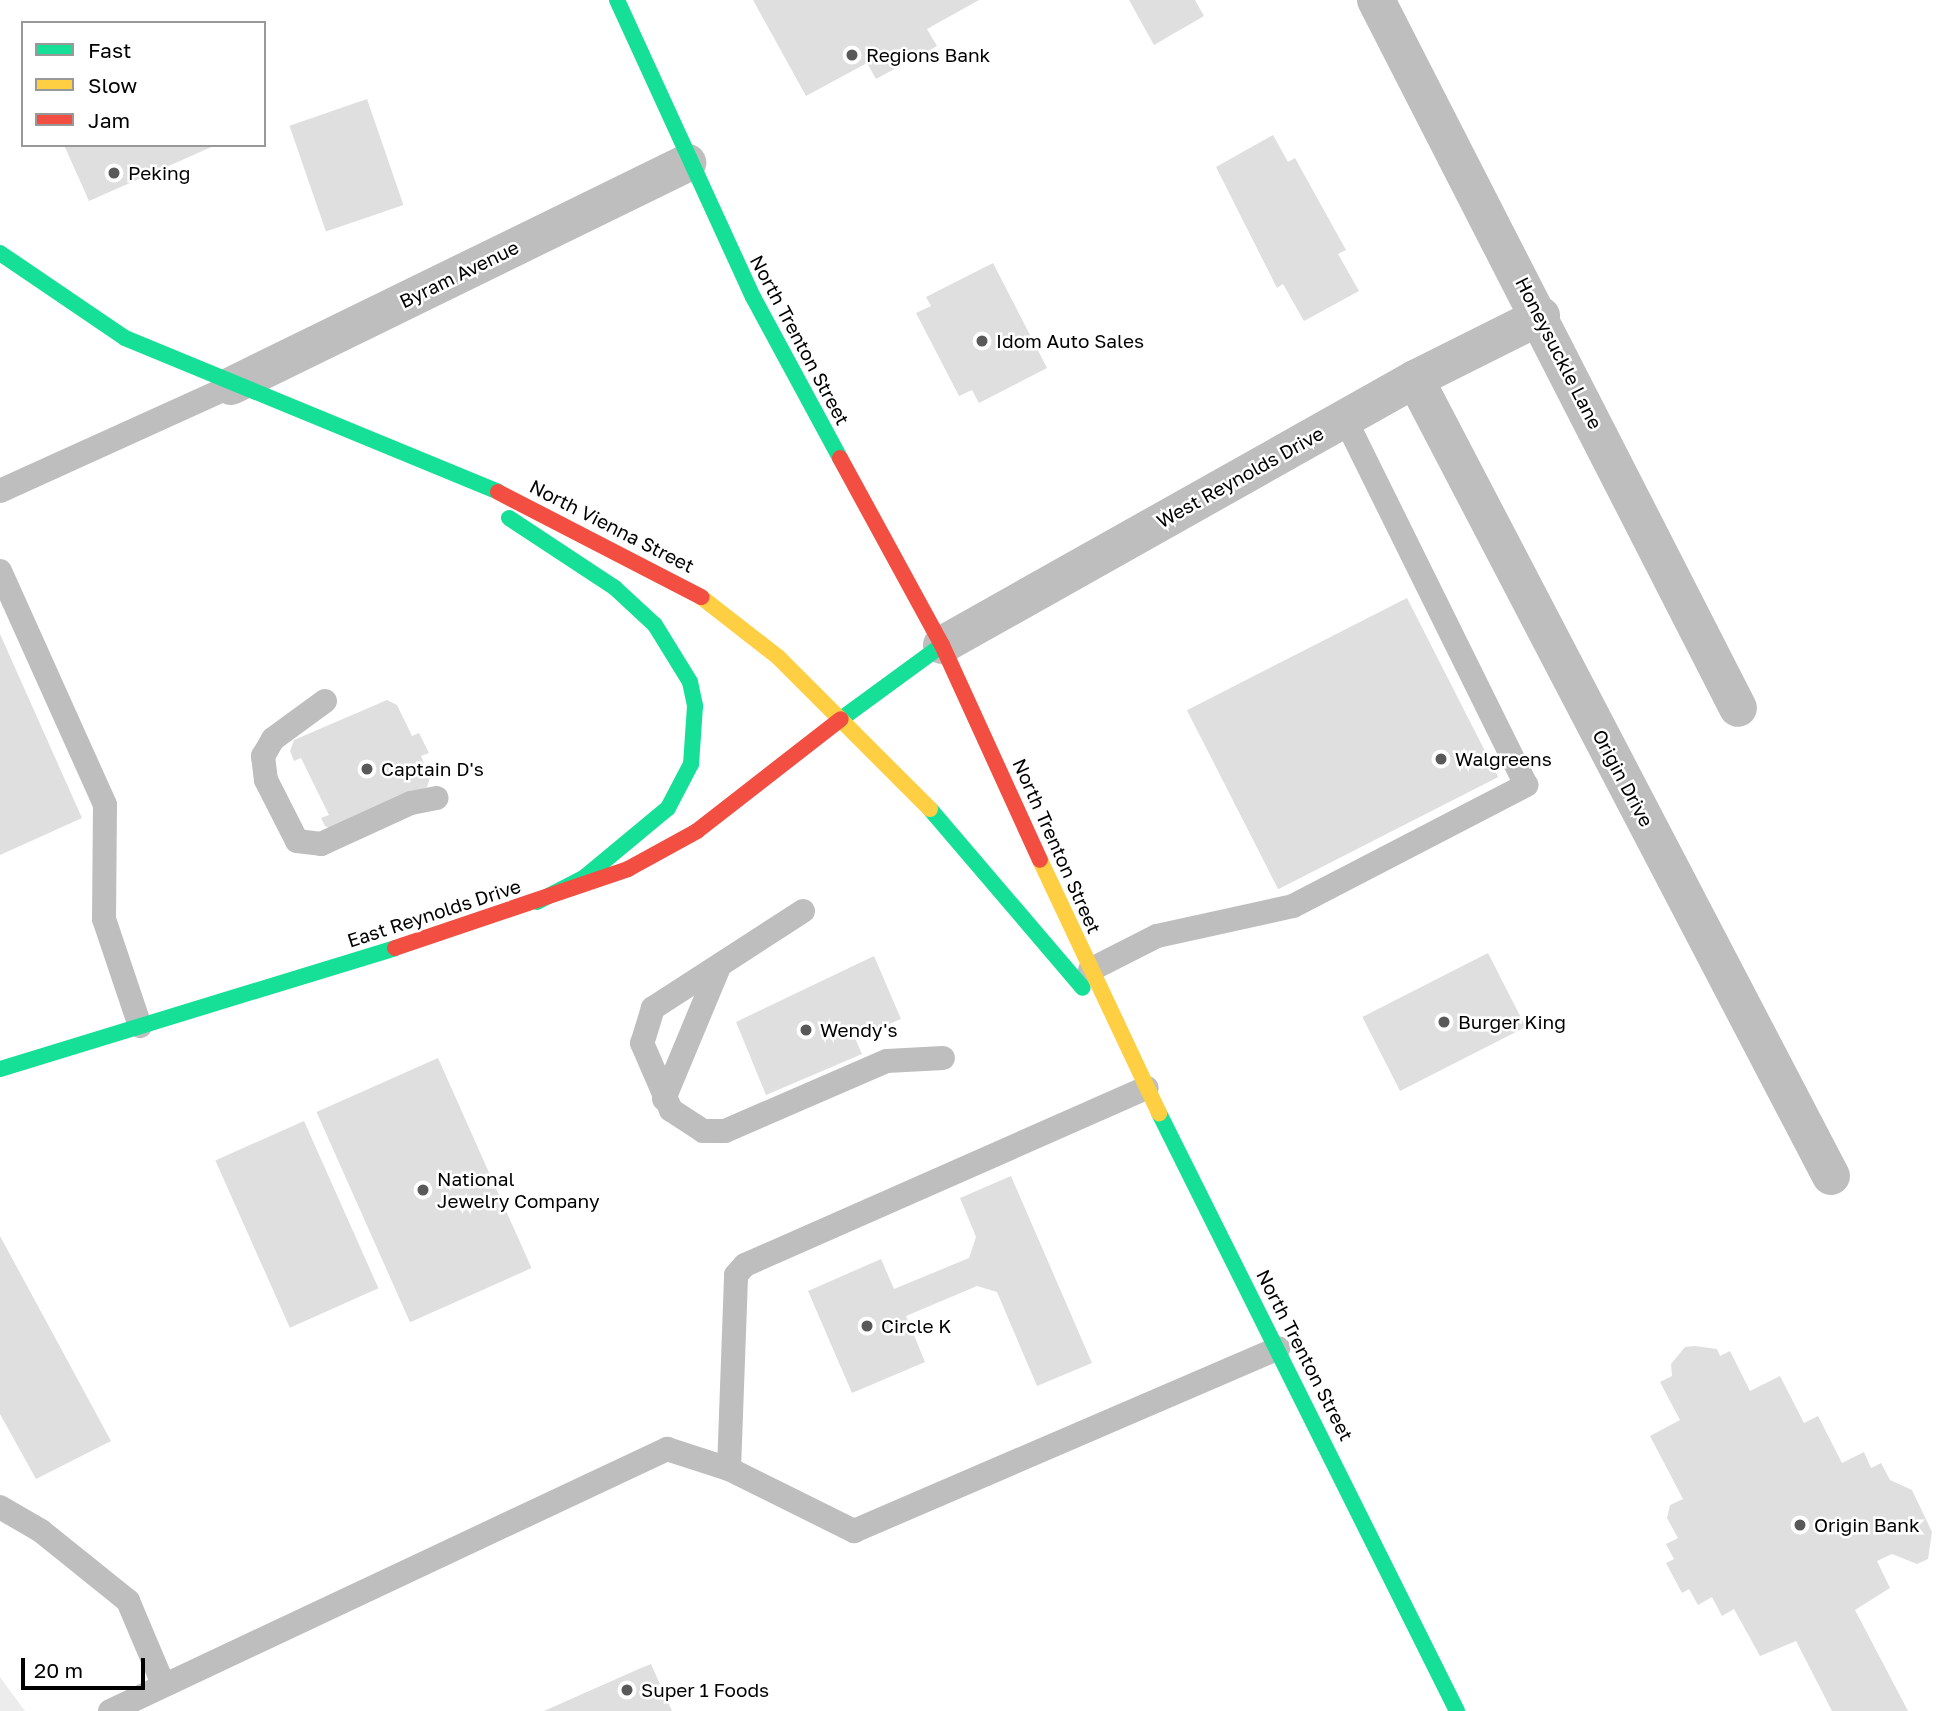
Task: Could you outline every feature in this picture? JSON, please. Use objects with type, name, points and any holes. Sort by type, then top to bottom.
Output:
[{"type":"main road","name":"North Trenton Street","points":[[617,0],[687,163],[942,645],[1118,1030],[1457,1711]]},
{"type":"main road","name":"North Vienna Street","points":[[0,253],[125,338],[230,386],[389,448],[598,539],[688,587],[778,657],[974,853],[1118,1030]]},
{"type":"main road","points":[[389,448],[615,588],[655,625],[690,682],[694,746],[668,808],[585,877],[537,902]]},
{"type":"main road","name":"East Reynolds Drive","points":[[0,1069],[537,902],[665,852],[942,645]]},
{"type":"street","name":"Honeysuckle Lane","points":[[1376,0],[1541,316],[1738,708]]},
{"type":"street","name":"Byram Avenue","points":[[230,386],[687,163]]},
{"type":"street","name":"West Reynolds Drive","points":[[942,645],[1415,379],[1541,316]]},
{"type":"street","name":"Origin Drive","points":[[1415,379],[1831,1176]]},
{"type":"lane","points":[[0,491],[230,386]]},
{"type":"lane","points":[[1090,970],[1157,936],[1293,906],[1526,785],[1345,418]]},
{"type":"lane","points":[[0,571],[104,805],[104,919],[140,1026]]},
{"type":"lane","points":[[325,701],[273,739],[263,756],[266,780],[297,841],[321,844],[411,803],[437,798]]},
{"type":"lane","points":[[803,911],[718,969],[667,993],[642,1027],[645,1057],[664,1099],[692,1126],[725,1131],[887,1061],[943,1058]]},
{"type":"lane","points":[[664,1099],[718,969]]},
{"type":"lane","points":[[729,1469],[736,1275],[745,1265],[1147,1088]]},
{"type":"lane","points":[[110,1711],[667,1449],[729,1469],[854,1531],[1278,1348]]},
{"type":"lane","points":[[0,1507],[41,1531],[128,1601],[163,1684]]},
{"type":"shaded area","points":[[0,1677],[25,1711],[0,1711]]},
{"type":"building","name":"Regions Bank","points":[[753,0],[979,0],[927,29],[937,46],[876,79],[867,63],[806,96]]},
{"type":"building","points":[[1129,0],[1195,0],[1204,16],[1154,45]]},
{"type":"building","points":[[367,99],[403,205],[326,232],[289,126]]},
{"type":"building","points":[[1273,135],[1288,162],[1295,158],[1346,250],[1338,254],[1359,291],[1304,321],[1283,284],[1277,288],[1216,167]]},
{"type":"building","name":"Peking","points":[[65,147],[211,147],[89,201]]},
{"type":"building","name":"Idom Auto Sales","points":[[993,263],[1047,368],[979,403],[972,390],[959,396],[916,313],[931,306],[926,297]]},
{"type":"building","name":"Walgreens","points":[[1407,598],[1498,777],[1278,889],[1187,710]]},
{"type":"building","points":[[0,634],[82,818],[0,855]]},
{"type":"building","name":"Captain D's","points":[[387,700],[397,705],[412,736],[419,733],[429,753],[421,756],[430,778],[427,787],[334,830],[325,826],[321,818],[329,815],[301,758],[294,761],[290,751],[294,740]]},
{"type":"building","name":"Burger King","points":[[1488,953],[1526,1027],[1400,1091],[1362,1017]]},
{"type":"building","name":"Wendy's","points":[[874,956],[901,1019],[855,1038],[862,1054],[766,1095],[736,1022]]},
{"type":"building","name":"National Jewelry Company","points":[[438,1058],[532,1268],[410,1322],[316,1112]]},
{"type":"building","points":[[304,1121],[378,1288],[290,1328],[215,1160]]},
{"type":"building","points":[[1011,1176],[1092,1363],[1037,1386],[997,1292],[977,1286],[906,1316],[925,1362],[852,1393],[808,1291],[881,1259],[894,1289],[969,1258],[976,1237],[960,1198]]},
{"type":"building","points":[[0,1236],[111,1441],[36,1479],[0,1414]]},
{"type":"building","name":"Origin Bank","points":[[1685,1347],[1717,1349],[1720,1356],[1730,1351],[1750,1391],[1780,1376],[1804,1423],[1818,1416],[1842,1463],[1864,1452],[1871,1468],[1881,1463],[1890,1480],[1912,1490],[1932,1532],[1928,1559],[1917,1564],[1892,1554],[1877,1561],[1890,1588],[1855,1610],[1908,1711],[1832,1711],[1796,1641],[1760,1656],[1734,1609],[1722,1616],[1712,1597],[1698,1605],[1689,1589],[1682,1593],[1666,1563],[1674,1559],[1666,1544],[1678,1538],[1667,1518],[1670,1505],[1683,1499],[1650,1436],[1680,1420],[1660,1382],[1672,1376],[1671,1364]]},
{"type":"building","name":"Super 1 Foods","points":[[651,1664],[672,1711],[544,1711],[641,1668]]},
{"type":"traffic: fast","points":[[617,0],[753,297],[840,458]]},
{"type":"traffic: fast","points":[[0,253],[125,338],[498,492]]},
{"type":"traffic: fast","points":[[509,518],[615,588],[655,625],[690,682],[695,706],[691,764],[668,808],[585,877],[537,902]]},
{"type":"traffic: fast","points":[[841,719],[942,645]]},
{"type":"traffic: fast","points":[[930,809],[1083,988]]},
{"type":"traffic: fast","points":[[0,1069],[395,948]]},
{"type":"traffic: fast","points":[[1159,1113],[1457,1711]]},
{"type":"traffic: slow","points":[[701,597],[778,657],[930,809]]},
{"type":"traffic: slow","points":[[1040,860],[1159,1113]]},
{"type":"traffic: jam","points":[[840,458],[942,645],[1040,860]]},
{"type":"traffic: jam","points":[[498,492],[701,597]]},
{"type":"traffic: jam","points":[[395,948],[628,869],[697,831],[841,719]]},
{"type":"place","name":"Regions Bank","points":[[852,55]]},
{"type":"place","name":"Peking","points":[[114,173]]},
{"type":"place","name":"Idom Auto Sales","points":[[982,341]]},
{"type":"place","name":"Walgreens","points":[[1441,759]]},
{"type":"place","name":"Captain D's","points":[[367,769]]},
{"type":"place","name":"Burger King","points":[[1444,1022]]},
{"type":"place","name":"Wendy's","points":[[806,1030]]},
{"type":"place","name":"National Jewelry Company","points":[[423,1190]]},
{"type":"place","name":"Circle K","points":[[867,1326]]},
{"type":"place","name":"Origin Bank","points":[[1800,1525]]},
{"type":"place","name":"Super 1 Foods","points":[[627,1690]]}]
